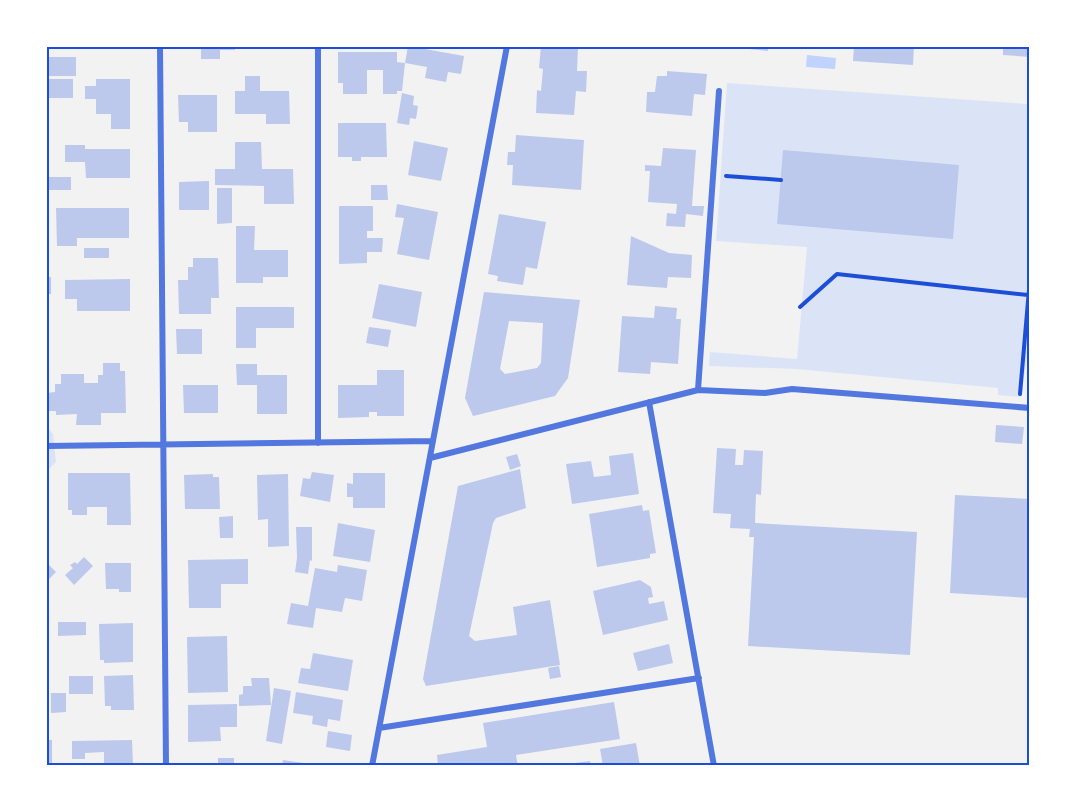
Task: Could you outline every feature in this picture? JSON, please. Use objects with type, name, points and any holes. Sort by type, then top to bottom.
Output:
[{"type":"street","points":[[160,46],[166,765]]},
{"type":"street","points":[[318,46],[318,443]]},
{"type":"street","points":[[372,765],[507,46]]},
{"type":"street","points":[[698,390],[719,91]]},
{"type":"street","points":[[430,458],[698,390],[765,393],[792,389],[1029,408]]},
{"type":"street","points":[[649,402],[714,765]]},
{"type":"street","points":[[46,446],[433,441]]},
{"type":"street","points":[[379,728],[699,678]]},
{"type":"path","points":[[713,176],[780,180]]},
{"type":"path","points":[[800,307],[837,274],[1028,295]]},
{"type":"path","points":[[1018,407],[1029,278]]},
{"type":"shaded area","points":[[1029,80],[1030,337],[1021,397],[998,395],[998,388],[797,369],[709,366],[710,352],[797,359],[807,247],[716,241],[727,83],[1027,104]]},
{"type":"shaded area","points":[[47,427],[53,434],[56,462],[47,471]]},
{"type":"water","points":[[807,55],[836,58],[835,69],[806,67]]},
{"type":"building","points":[[201,46],[235,46],[235,50],[220,50],[220,59],[201,59]]},
{"type":"building","points":[[408,46],[464,56],[461,74],[448,72],[446,82],[425,78],[427,67],[405,63]]},
{"type":"building","points":[[541,46],[578,47],[577,71],[587,71],[586,92],[576,91],[574,115],[536,113],[537,90],[541,91],[543,69],[539,68]]},
{"type":"building","points":[[749,46],[768,46],[768,51],[749,49]]},
{"type":"building","points":[[854,46],[914,46],[913,65],[853,61]]},
{"type":"building","points":[[1003,46],[1030,46],[1030,57],[1003,55]]},
{"type":"building","points":[[338,52],[397,52],[397,62],[405,63],[402,91],[397,91],[397,94],[383,94],[383,70],[367,70],[367,94],[343,94],[343,83],[338,83]]},
{"type":"building","points":[[47,57],[76,57],[76,76],[47,76]]},
{"type":"building","points":[[667,71],[707,74],[705,95],[694,94],[692,116],[646,112],[647,92],[655,92],[657,76],[667,76]]},
{"type":"building","points":[[245,76],[260,76],[260,91],[289,91],[290,124],[266,124],[266,114],[235,114],[235,91],[245,91]]},
{"type":"building","points":[[46,79],[73,79],[73,98],[46,98]]},
{"type":"building","points":[[96,79],[130,79],[130,129],[111,129],[111,114],[96,114],[96,99],[85,99],[85,86],[96,86]]},
{"type":"building","points":[[402,93],[414,96],[413,105],[418,106],[416,119],[410,118],[409,125],[397,123]]},
{"type":"building","points":[[178,95],[217,95],[217,132],[188,132],[188,122],[179,122]]},
{"type":"building","points":[[338,123],[386,123],[387,157],[361,157],[361,161],[352,161],[352,157],[338,157]]},
{"type":"building","points":[[516,135],[584,140],[581,190],[512,185],[513,165],[507,165],[508,152],[515,152]]},
{"type":"building","points":[[414,141],[448,148],[441,181],[408,175]]},
{"type":"building","points":[[235,142],[261,142],[262,169],[293,169],[294,204],[264,204],[264,186],[215,185],[215,169],[235,169]]},
{"type":"building","points":[[65,145],[85,145],[85,149],[130,149],[130,178],[86,178],[85,162],[65,162]]},
{"type":"building","points":[[663,148],[696,150],[692,206],[704,206],[703,216],[686,214],[685,227],[666,226],[667,213],[676,214],[677,204],[648,202],[650,171],[645,171],[645,165],[661,166]]},
{"type":"building","points":[[783,150],[959,165],[953,239],[777,224]]},
{"type":"building","points":[[46,177],[71,177],[71,190],[46,190]]},
{"type":"building","points":[[209,181],[209,210],[179,210],[179,182]]},
{"type":"building","points":[[371,185],[387,185],[388,200],[371,200]]},
{"type":"building","points":[[217,188],[232,188],[232,223],[217,224]]},
{"type":"building","points":[[397,204],[438,212],[429,260],[397,254],[404,218],[395,217]]},
{"type":"building","points":[[339,206],[373,206],[373,231],[367,231],[367,238],[383,238],[382,252],[367,252],[367,263],[339,264]]},
{"type":"building","points":[[56,208],[129,208],[129,238],[77,238],[77,246],[57,246]]},
{"type":"building","points":[[499,214],[546,222],[537,269],[526,267],[523,285],[497,281],[498,276],[488,274]]},
{"type":"building","points":[[236,226],[255,226],[254,250],[288,250],[288,277],[263,277],[263,283],[236,283]]},
{"type":"building","points":[[631,236],[669,253],[692,255],[691,278],[668,277],[667,288],[627,285]]},
{"type":"building","points":[[84,248],[109,248],[109,258],[84,258]]},
{"type":"building","points":[[193,258],[218,258],[219,298],[211,298],[211,314],[179,314],[178,280],[188,280],[188,267],[193,267]]},
{"type":"building","points":[[46,277],[51,277],[51,294],[46,294]]},
{"type":"building","points":[[130,279],[130,311],[77,311],[77,299],[65,299],[65,280]]},
{"type":"building","points":[[379,284],[422,292],[416,327],[372,318]]},
{"type":"building","points":[[484,292],[580,300],[568,378],[555,396],[473,416],[465,398]],"holes":[[[509,321],[543,323],[541,363],[537,368],[505,374],[500,369]]]},
{"type":"building","points":[[655,306],[677,308],[676,319],[681,319],[678,364],[651,362],[650,374],[618,372],[622,316],[654,318]]},
{"type":"building","points":[[236,307],[294,307],[294,328],[256,328],[256,348],[236,348]]},
{"type":"building","points":[[369,327],[391,330],[388,347],[366,343]]},
{"type":"building","points":[[176,329],[202,329],[202,354],[177,354]]},
{"type":"building","points":[[103,363],[120,363],[120,371],[125,371],[126,413],[101,413],[101,425],[76,425],[77,414],[56,415],[56,411],[46,411],[46,393],[55,392],[55,384],[61,384],[61,374],[84,374],[84,383],[98,383],[98,375],[103,375]]},
{"type":"building","points":[[236,364],[257,364],[257,375],[287,375],[287,414],[257,414],[257,385],[237,385]]},
{"type":"building","points":[[377,370],[404,370],[404,416],[377,416],[377,412],[369,412],[369,417],[338,418],[338,385],[377,385]]},
{"type":"building","points":[[183,385],[218,385],[218,413],[184,413]]},
{"type":"building","points":[[996,425],[1024,427],[1022,444],[995,442]]},
{"type":"building","points":[[717,448],[736,449],[735,465],[743,465],[744,450],[763,451],[761,495],[756,494],[755,523],[917,532],[910,655],[748,646],[754,537],[749,537],[750,529],[730,528],[731,514],[713,513]]},
{"type":"building","points":[[633,453],[639,494],[572,504],[566,464],[591,461],[594,477],[611,475],[609,456]]},
{"type":"building","points":[[517,454],[521,466],[510,470],[506,457]]},
{"type":"building","points":[[520,469],[526,508],[496,518],[493,523],[469,636],[475,641],[517,635],[513,607],[550,600],[560,665],[426,686],[423,679],[458,486]]},
{"type":"building","points":[[312,472],[334,475],[330,502],[300,496],[303,478],[310,479]]},
{"type":"building","points":[[68,473],[130,473],[131,525],[107,525],[107,507],[87,507],[87,515],[72,515],[72,510],[68,510]]},
{"type":"building","points":[[353,473],[385,473],[385,508],[353,508],[353,497],[347,497],[347,483],[353,484]]},
{"type":"building","points":[[213,474],[213,477],[219,477],[220,509],[185,509],[184,475]]},
{"type":"building","points":[[288,474],[289,546],[268,547],[268,519],[258,520],[257,475]]},
{"type":"building","points":[[955,495],[1030,499],[1030,598],[950,593]]},
{"type":"building","points":[[642,505],[643,511],[649,510],[656,553],[650,554],[650,558],[597,567],[589,514]]},
{"type":"building","points":[[233,516],[233,538],[220,538],[219,517]]},
{"type":"building","points":[[338,523],[375,530],[370,562],[333,556]]},
{"type":"building","points":[[296,527],[312,527],[312,561],[310,560],[308,574],[295,572]]},
{"type":"building","points":[[84,557],[93,566],[74,585],[65,575],[73,568],[70,565],[75,562],[77,564]]},
{"type":"building","points":[[248,559],[248,584],[221,584],[221,608],[189,608],[188,560]]},
{"type":"building","points":[[46,562],[56,572],[46,582]]},
{"type":"building","points":[[105,563],[131,563],[131,592],[106,589]]},
{"type":"building","points":[[338,565],[367,570],[362,601],[345,598],[342,612],[316,608],[313,628],[287,624],[291,603],[308,606],[315,568],[337,572]]},
{"type":"building","points":[[640,580],[651,587],[653,597],[648,598],[649,604],[664,601],[668,620],[603,635],[593,591]]},
{"type":"building","points":[[58,622],[86,622],[86,635],[58,636]]},
{"type":"building","points":[[133,623],[133,662],[104,663],[104,660],[100,660],[99,624]]},
{"type":"building","points":[[227,636],[228,692],[188,693],[187,637]]},
{"type":"building","points":[[669,644],[673,663],[638,671],[633,653]]},
{"type":"building","points":[[313,653],[353,660],[348,691],[298,683],[301,668],[310,669]]},
{"type":"building","points":[[559,666],[561,677],[550,679],[548,668]]},
{"type":"building","points":[[133,675],[134,710],[111,710],[111,706],[105,706],[104,676]]},
{"type":"building","points":[[69,676],[93,676],[93,694],[69,694]]},
{"type":"building","points":[[251,678],[269,678],[271,705],[239,706],[239,695],[243,694],[243,686],[252,686]]},
{"type":"building","points":[[274,688],[291,691],[282,744],[266,741]]},
{"type":"building","points":[[296,692],[343,700],[340,721],[328,719],[327,727],[312,724],[313,716],[293,713]]},
{"type":"building","points":[[51,693],[66,693],[66,712],[51,713]]},
{"type":"building","points":[[614,702],[620,739],[516,755],[518,766],[438,766],[437,755],[487,747],[483,723]]},
{"type":"building","points":[[237,704],[237,727],[220,727],[221,741],[188,742],[188,705]]},
{"type":"building","points":[[328,731],[352,735],[350,751],[326,747]]},
{"type":"building","points":[[46,740],[52,740],[52,766],[46,766]]},
{"type":"building","points":[[132,740],[133,766],[104,766],[104,752],[85,753],[85,759],[72,759],[72,741]]},
{"type":"building","points":[[636,743],[640,766],[603,766],[600,749]]},
{"type":"building","points":[[218,758],[234,758],[234,766],[218,766]]},
{"type":"building","points":[[283,760],[310,764],[310,766],[282,766]]},
{"type":"building","points":[[590,761],[591,766],[567,766],[567,764]]}]
